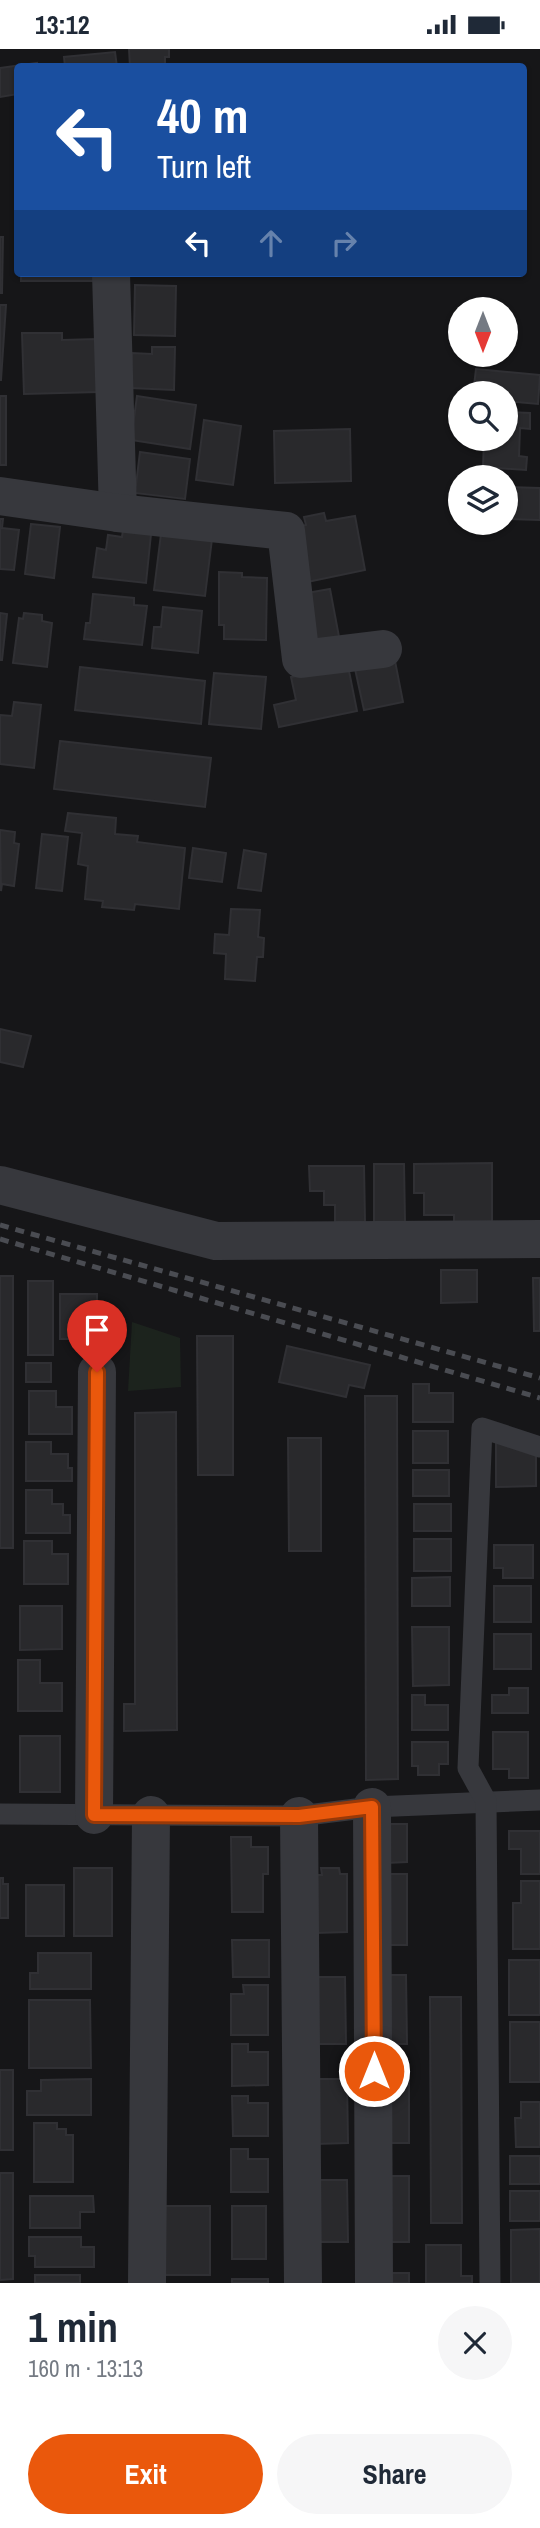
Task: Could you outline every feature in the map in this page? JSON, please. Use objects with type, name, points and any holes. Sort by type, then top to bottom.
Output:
[{"type":"street","points":[[111,277],[118,513]]},
{"type":"street","points":[[0,496],[118,513],[286,531],[301,659],[383,649]]},
{"type":"street","points":[[0,1185],[216,1241],[540,1239]]},
{"type":"street","points":[[94,1815],[97,1372]]},
{"type":"street","points":[[372,1807],[374,2283]]},
{"type":"street","points":[[148,2283],[150,1815]]},
{"type":"street","points":[[299,1816],[303,2283]]},
{"type":"lane","points":[[490,2283],[486,1801],[467,1768],[482,1429],[540,1447]]},
{"type":"lane","points":[[0,1814],[299,1816],[372,1807],[540,1800]]},
{"type":"shaded area","points":[[132,1322],[180,1338],[181,1387],[128,1391]]},
{"type":"building","points":[[129,49],[169,49],[169,57],[165,57],[165,63],[130,63]]},
{"type":"building","points":[[115,52],[116,63],[65,63],[64,57]]},
{"type":"building","points":[[14,66],[14,95],[0,97],[0,68]]},
{"type":"building","points":[[0,237],[3,237],[2,293],[0,293]]},
{"type":"building","points":[[21,277],[97,277],[97,281],[21,281]]},
{"type":"building","points":[[135,285],[176,286],[175,336],[134,335]]},
{"type":"building","points":[[0,305],[6,305],[1,380],[0,380]]},
{"type":"building","points":[[22,333],[62,333],[62,340],[97,339],[98,392],[24,394]]},
{"type":"building","points":[[152,347],[175,347],[174,390],[131,388],[132,353],[152,354]]},
{"type":"building","points":[[476,369],[540,375],[538,404],[518,402],[518,381],[475,381]]},
{"type":"building","points":[[0,396],[6,396],[6,465],[0,465]]},
{"type":"building","points":[[137,396],[196,405],[190,449],[131,440]]},
{"type":"building","points":[[518,412],[530,413],[530,429],[520,428],[519,456],[527,457],[526,470],[518,469],[518,465],[483,465],[484,451],[518,451]]},
{"type":"building","points":[[204,420],[241,426],[233,485],[196,480]]},
{"type":"building","points":[[350,429],[351,481],[275,483],[274,431]]},
{"type":"building","points":[[140,452],[190,459],[185,499],[135,493]]},
{"type":"building","points":[[518,487],[540,488],[540,520],[518,519]]},
{"type":"building","points":[[324,513],[326,521],[355,516],[365,570],[307,582],[296,527],[306,525],[304,517]]},
{"type":"building","points":[[0,519],[3,519],[2,528],[19,530],[14,570],[0,569]]},
{"type":"building","points":[[31,524],[60,527],[54,578],[25,574]]},
{"type":"building","points":[[123,530],[151,534],[146,583],[93,577],[97,548],[106,550],[108,535],[122,537]]},
{"type":"building","points":[[161,534],[212,539],[205,596],[154,590]]},
{"type":"building","points":[[219,572],[242,573],[242,577],[267,578],[266,640],[224,639],[224,625],[219,625]]},
{"type":"building","points":[[330,589],[340,642],[311,648],[301,594]]},
{"type":"building","points":[[93,594],[134,598],[134,605],[147,606],[142,645],[84,639],[86,623],[90,623]]},
{"type":"building","points":[[163,607],[202,611],[198,653],[152,648],[154,627],[161,627]]},
{"type":"building","points":[[0,613],[7,614],[2,660],[0,660]]},
{"type":"building","points":[[24,613],[42,615],[42,621],[52,623],[47,667],[13,663],[19,618],[23,619]]},
{"type":"building","points":[[395,661],[403,702],[364,710],[355,669]]},
{"type":"building","points":[[348,666],[357,711],[279,727],[274,705],[296,700],[291,677]]},
{"type":"building","points":[[80,667],[205,681],[201,724],[75,710]]},
{"type":"building","points":[[214,673],[266,677],[261,729],[209,724]]},
{"type":"building","points":[[14,702],[41,705],[34,768],[0,764],[0,715],[12,716]]},
{"type":"building","points":[[60,741],[211,758],[205,807],[54,789]]},
{"type":"building","points":[[68,813],[116,818],[115,834],[138,836],[137,842],[185,848],[179,909],[135,904],[134,910],[102,907],[103,901],[85,899],[88,866],[78,864],[82,833],[65,831]]},
{"type":"building","points":[[0,830],[15,832],[14,843],[19,844],[14,886],[2,884],[1,891]]},
{"type":"building","points":[[42,834],[68,837],[62,891],[36,888]]},
{"type":"building","points":[[193,848],[226,853],[222,882],[189,878]]},
{"type":"building","points":[[244,850],[266,854],[261,891],[238,888]]},
{"type":"building","points":[[231,909],[260,910],[258,937],[264,938],[263,957],[257,957],[255,981],[225,979],[226,954],[214,953],[215,934],[229,935]]},
{"type":"building","points":[[0,1029],[31,1036],[23,1067],[0,1062]]},
{"type":"building","points":[[492,1163],[492,1222],[454,1223],[454,1215],[424,1215],[424,1193],[414,1193],[414,1164]]},
{"type":"building","points":[[374,1164],[404,1164],[405,1222],[374,1222]]},
{"type":"building","points":[[309,1166],[364,1166],[365,1222],[335,1222],[335,1205],[324,1205],[324,1191],[310,1191]]},
{"type":"building","points":[[441,1270],[477,1270],[477,1302],[441,1303]]},
{"type":"building","points":[[0,1276],[13,1276],[13,1548],[0,1548]]},
{"type":"building","points":[[533,1278],[540,1278],[540,1331],[534,1331]]},
{"type":"building","points":[[28,1281],[53,1281],[53,1355],[28,1355]]},
{"type":"building","points":[[60,1294],[97,1294],[97,1339],[60,1339]]},
{"type":"building","points":[[197,1336],[233,1336],[233,1475],[198,1475]]},
{"type":"building","points":[[287,1346],[370,1365],[364,1388],[349,1385],[346,1397],[279,1382]]},
{"type":"building","points":[[26,1363],[51,1363],[51,1382],[26,1382]]},
{"type":"building","points":[[413,1384],[429,1384],[429,1393],[453,1393],[453,1422],[413,1422]]},
{"type":"building","points":[[29,1391],[56,1391],[56,1407],[72,1407],[72,1434],[29,1434]]},
{"type":"building","points":[[365,1396],[397,1396],[398,1779],[366,1780]]},
{"type":"building","points":[[176,1412],[177,1730],[124,1731],[124,1704],[135,1704],[135,1413]]},
{"type":"building","points":[[413,1431],[448,1431],[448,1463],[413,1463]]},
{"type":"building","points":[[288,1438],[321,1438],[321,1551],[289,1551]]},
{"type":"building","points":[[26,1442],[51,1442],[51,1454],[68,1454],[72,1481],[26,1481]]},
{"type":"building","points":[[496,1442],[536,1450],[536,1486],[496,1487]]},
{"type":"building","points":[[413,1470],[449,1470],[449,1496],[413,1496]]},
{"type":"building","points":[[26,1490],[52,1490],[52,1504],[63,1504],[63,1515],[70,1515],[70,1533],[26,1533]]},
{"type":"building","points":[[414,1504],[451,1504],[451,1531],[414,1531]]},
{"type":"building","points":[[414,1539],[451,1539],[451,1571],[414,1571]]},
{"type":"building","points":[[24,1541],[52,1541],[52,1554],[68,1554],[68,1584],[24,1584]]},
{"type":"building","points":[[494,1545],[533,1545],[533,1578],[503,1578],[503,1568],[494,1568]]},
{"type":"building","points":[[450,1577],[450,1606],[412,1606],[412,1578]]},
{"type":"building","points":[[494,1586],[531,1586],[531,1622],[494,1622]]},
{"type":"building","points":[[20,1606],[62,1606],[62,1649],[20,1650]]},
{"type":"building","points":[[412,1627],[449,1627],[449,1685],[413,1686]]},
{"type":"building","points":[[494,1634],[531,1634],[531,1669],[494,1669]]},
{"type":"building","points":[[18,1660],[40,1660],[40,1683],[62,1683],[62,1711],[18,1711]]},
{"type":"building","points":[[509,1688],[528,1688],[528,1713],[492,1713],[492,1695],[509,1695]]},
{"type":"building","points":[[412,1695],[425,1695],[425,1705],[448,1705],[448,1730],[412,1730]]},
{"type":"building","points":[[493,1732],[528,1732],[528,1778],[509,1778],[509,1769],[493,1769]]},
{"type":"building","points":[[20,1736],[60,1736],[60,1792],[20,1792]]},
{"type":"building","points":[[412,1742],[448,1742],[448,1764],[439,1764],[439,1775],[418,1775],[418,1766],[412,1766]]},
{"type":"building","points":[[385,1824],[407,1824],[407,1862],[386,1863]]},
{"type":"building","points":[[509,1831],[540,1831],[540,1874],[521,1874],[521,1849],[509,1849]]},
{"type":"building","points":[[231,1837],[251,1837],[251,1847],[268,1847],[268,1874],[263,1874],[263,1912],[232,1912]]},
{"type":"building","points":[[74,1868],[112,1868],[112,1936],[74,1936]]},
{"type":"building","points":[[321,1868],[339,1868],[340,1874],[347,1874],[347,1932],[315,1933],[311,1875],[322,1875]]},
{"type":"building","points":[[385,1874],[407,1874],[407,1945],[385,1945]]},
{"type":"building","points":[[0,1878],[3,1878],[3,1884],[8,1884],[8,1918],[0,1918]]},
{"type":"building","points":[[521,1881],[540,1881],[540,1949],[513,1949],[513,1903],[521,1903]]},
{"type":"building","points":[[26,1885],[64,1885],[64,1936],[26,1936]]},
{"type":"building","points":[[232,1940],[269,1940],[269,1977],[233,1977]]},
{"type":"building","points":[[38,1953],[91,1953],[91,1989],[30,1989],[30,1973],[38,1973]]},
{"type":"building","points":[[509,1960],[540,1960],[540,2015],[509,2015]]},
{"type":"building","points":[[383,1975],[406,1975],[407,2044],[383,2044]]},
{"type":"building","points":[[309,1977],[345,1977],[346,2044],[309,2044]]},
{"type":"building","points":[[243,1985],[268,1985],[268,2035],[231,2035],[231,1994],[244,1994]]},
{"type":"building","points":[[430,1997],[461,1997],[462,2223],[431,2223]]},
{"type":"building","points":[[29,2000],[90,2000],[91,2068],[29,2068]]},
{"type":"building","points":[[510,2022],[540,2022],[540,2082],[510,2082]]},
{"type":"building","points":[[232,2044],[248,2044],[248,2052],[268,2052],[268,2085],[232,2086]]},
{"type":"building","points":[[0,2070],[13,2070],[13,2150],[0,2150]]},
{"type":"building","points":[[383,2074],[409,2074],[409,2143],[383,2143]]},
{"type":"building","points":[[91,2079],[91,2115],[27,2115],[27,2091],[41,2091],[41,2080]]},
{"type":"building","points":[[314,2079],[347,2079],[348,2143],[315,2144]]},
{"type":"building","points":[[232,2096],[248,2096],[248,2103],[268,2103],[268,2136],[233,2136]]},
{"type":"building","points":[[521,2102],[540,2102],[540,2147],[516,2147],[515,2118],[521,2118]]},
{"type":"building","points":[[34,2123],[57,2123],[57,2129],[66,2129],[66,2135],[73,2135],[73,2182],[34,2182]]},
{"type":"building","points":[[231,2149],[248,2149],[248,2159],[268,2159],[268,2192],[231,2192]]},
{"type":"building","points":[[510,2156],[540,2156],[540,2184],[510,2184]]},
{"type":"building","points":[[0,2173],[13,2173],[13,2279],[0,2280]]},
{"type":"building","points":[[383,2176],[409,2176],[409,2242],[383,2242]]},
{"type":"building","points":[[314,2180],[347,2180],[348,2242],[315,2242]]},
{"type":"building","points":[[510,2191],[540,2191],[540,2221],[510,2221]]},
{"type":"building","points":[[30,2196],[93,2196],[94,2212],[80,2212],[80,2228],[30,2228]]},
{"type":"building","points":[[165,2206],[210,2206],[210,2275],[165,2275]]},
{"type":"building","points":[[232,2206],[266,2206],[266,2259],[232,2259]]},
{"type":"building","points":[[540,2229],[540,2283],[511,2283],[511,2230]]},
{"type":"building","points":[[29,2237],[81,2237],[81,2247],[94,2247],[94,2267],[35,2267],[35,2256],[29,2256]]},
{"type":"building","points":[[426,2245],[461,2245],[461,2276],[472,2276],[472,2283],[426,2283]]},
{"type":"building","points":[[381,2273],[409,2273],[409,2283],[381,2283]]},
{"type":"building","points":[[35,2275],[80,2275],[80,2283],[35,2283]]},
{"type":"building","points":[[232,2279],[268,2279],[268,2283],[232,2283]]},
{"type":"railway","points":[[0,1225],[540,1378]]},
{"type":"railway","points":[[0,1239],[540,1398]]},
{"type":"route","points":[[97,1372],[94,1815],[299,1816],[372,1807],[374,2071]]}]
